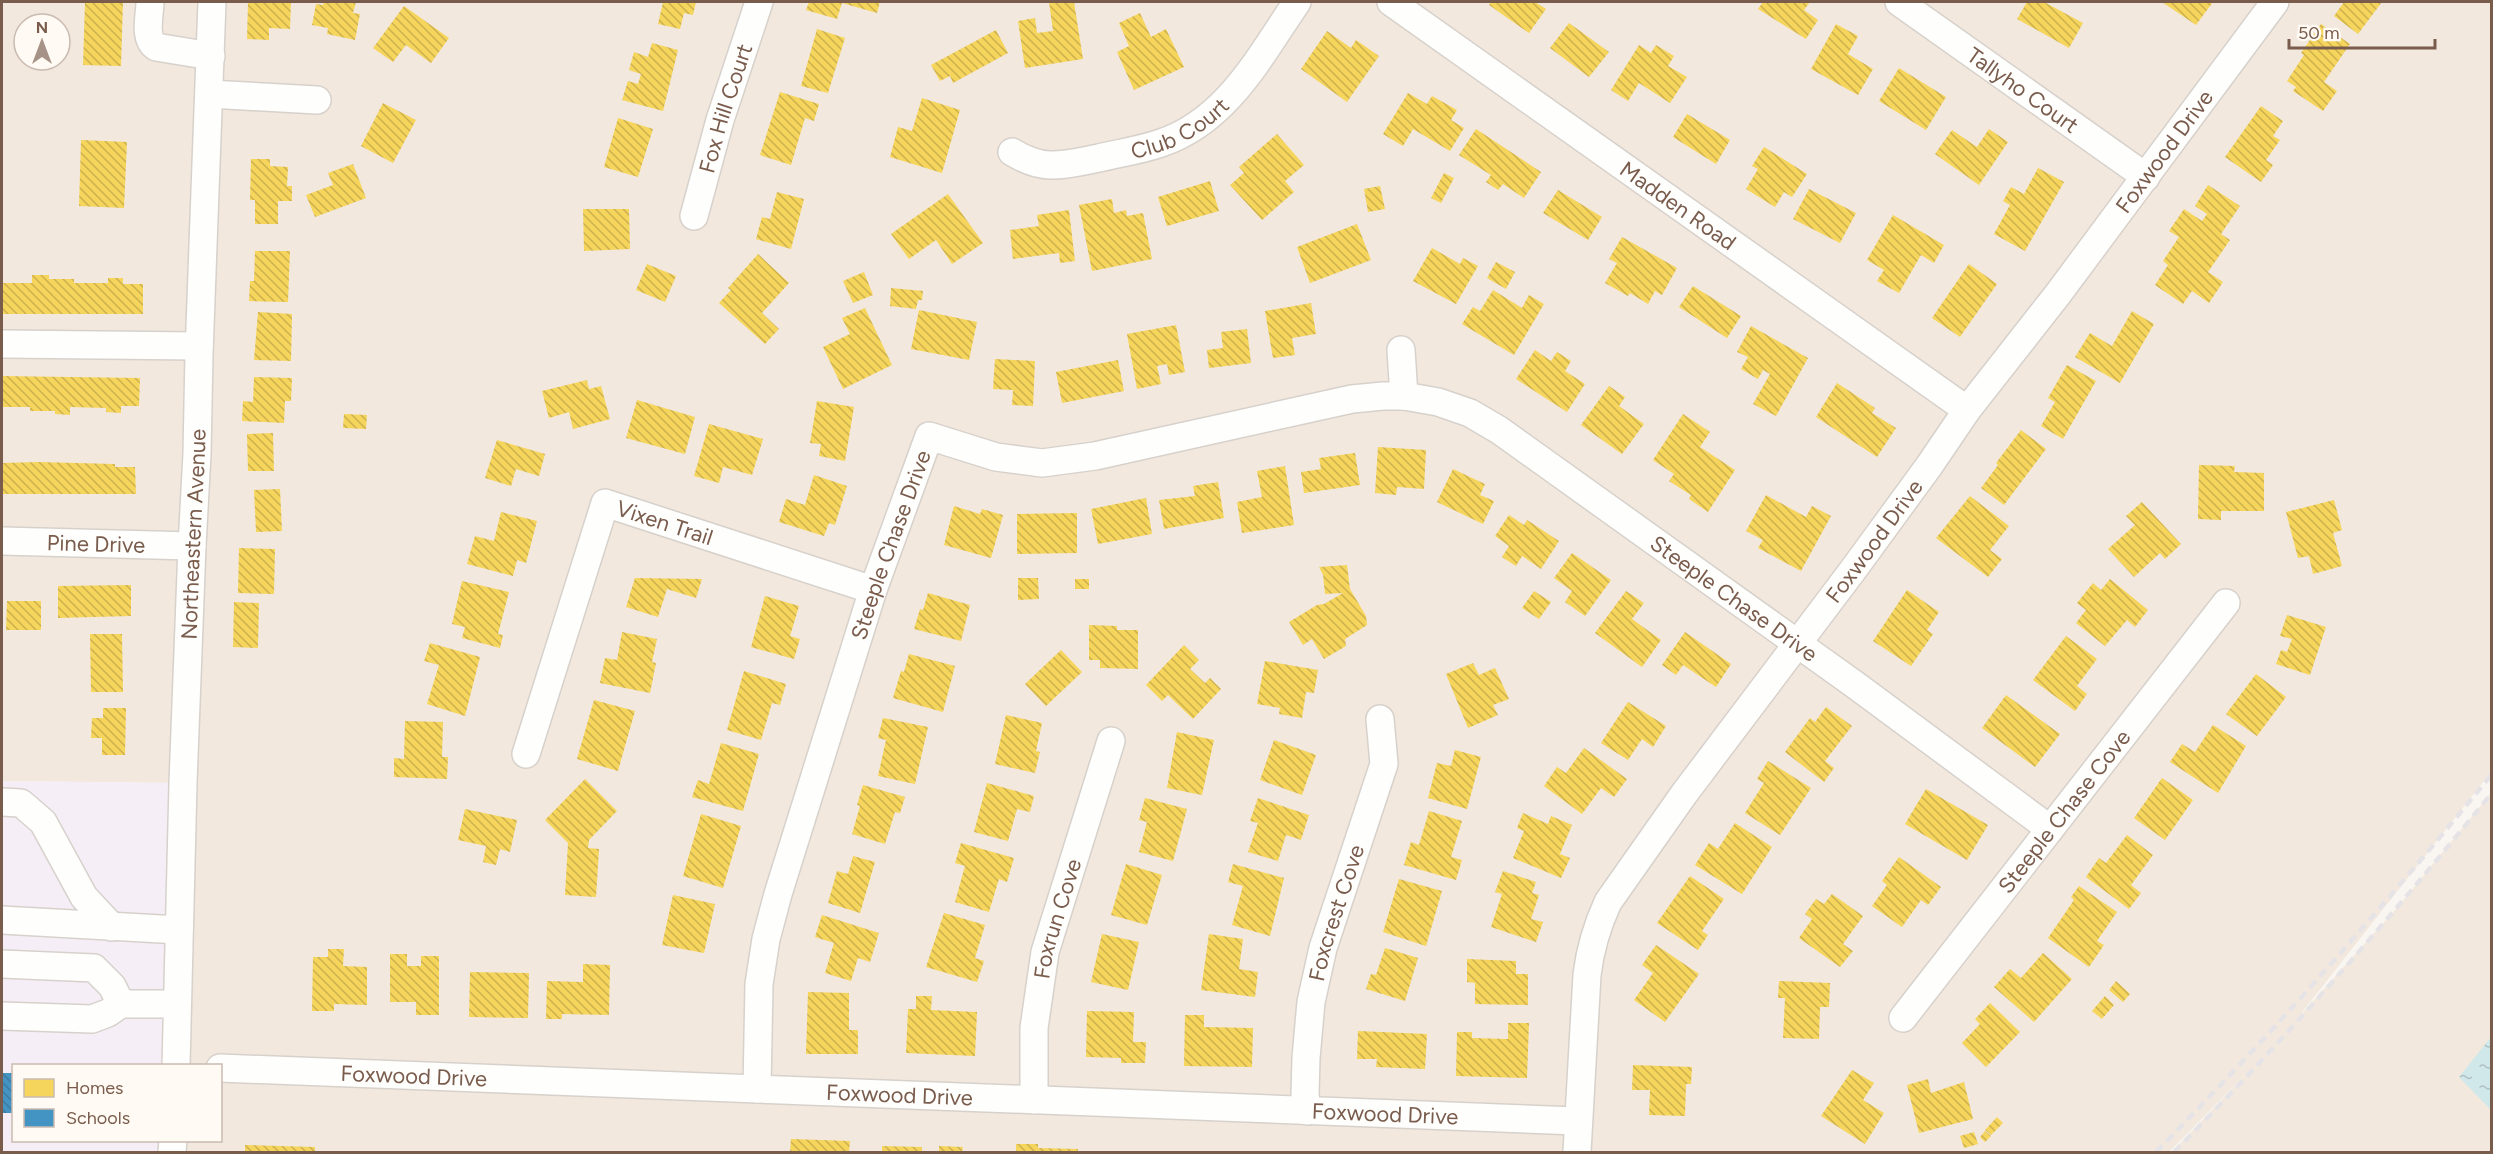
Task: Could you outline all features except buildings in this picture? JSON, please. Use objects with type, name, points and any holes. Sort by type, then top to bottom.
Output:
[{"type":"street","points":[[150,2],[148,37],[151,43],[156,47],[211,56]]},
{"type":"street","name":"Northeastern Avenue","points":[[176,1064],[212,2]]},
{"type":"street","name":"Fox Hill Court","points":[[694,216],[720,120],[759,2]]},
{"type":"street","name":"Club Court","points":[[1012,152],[1030,163],[1057,166],[1143,149],[1191,130],[1216,111],[1238,88],[1297,2]]},
{"type":"street","name":"Madden Road","points":[[1391,2],[1967,410]]},
{"type":"street","name":"Tallyho Court","points":[[1899,2],[2146,177]]},
{"type":"street","name":"Foxwood Drive","points":[[1577,1152],[1577,1121],[1589,954],[1608,902],[1678,803],[1922,476],[1967,410],[2146,177],[2275,2]]},
{"type":"street","points":[[209,94],[317,100]]},
{"type":"street","points":[[2,344],[199,346]]},
{"type":"street","points":[[1401,350],[1404,396]]},
{"type":"street","name":"Steeple Chase Drive","points":[[758,1089],[759,984],[766,939],[873,590],[929,436],[984,454],[1042,463],[1095,456],[1352,399],[1404,396],[1470,413],[1499,430],[1798,644],[2050,829]]},
{"type":"street","name":"Vixen Trail","points":[[525,754],[605,503],[873,590]]},
{"type":"street","name":"Pine Drive","points":[[2,541],[192,546]]},
{"type":"street","name":"Steeple Chase Cove","points":[[1903,1018],[2226,603]]},
{"type":"street","name":"Foxcrest Cove","points":[[1307,1111],[1306,1058],[1311,1002],[1323,948],[1384,764],[1380,719]]},
{"type":"street","name":"Foxrun Cove","points":[[1034,1100],[1034,1028],[1045,952],[1111,741]]},
{"type":"street","points":[[2,802],[21,803],[43,822],[84,897],[112,927]]},
{"type":"street","points":[[2,921],[179,930]]},
{"type":"street","points":[[2,964],[94,968],[112,986],[121,1004]]},
{"type":"street","points":[[2,1016],[92,1019],[108,1013],[121,1004],[177,1004]]},
{"type":"street","name":"Foxwood Drive","points":[[222,1068],[1577,1121]]},
{"type":"shaded area","points":[[2,2],[214,2],[183,783],[2,781]]},
{"type":"shaded area","points":[[217,2],[2491,2],[2491,772],[2296,1020],[2396,909],[2491,793],[2491,1152],[2172,1152],[2249,1071],[2169,1152],[171,1152],[172,1142],[222,1142],[222,1064],[175,1064]]},
{"type":"shaded area","points":[[2,781],[183,783],[176,1064],[12,1064],[12,1142],[173,1142],[172,1152],[2,1152]]},
{"type":"water","points":[[2491,1037],[2491,1110],[2459,1077]]},
{"type":"railway","points":[[2156,1152],[2328,967],[2492,774]]},
{"type":"railway","points":[[2174,1152],[2257,1066],[2337,977],[2492,793]]}]
